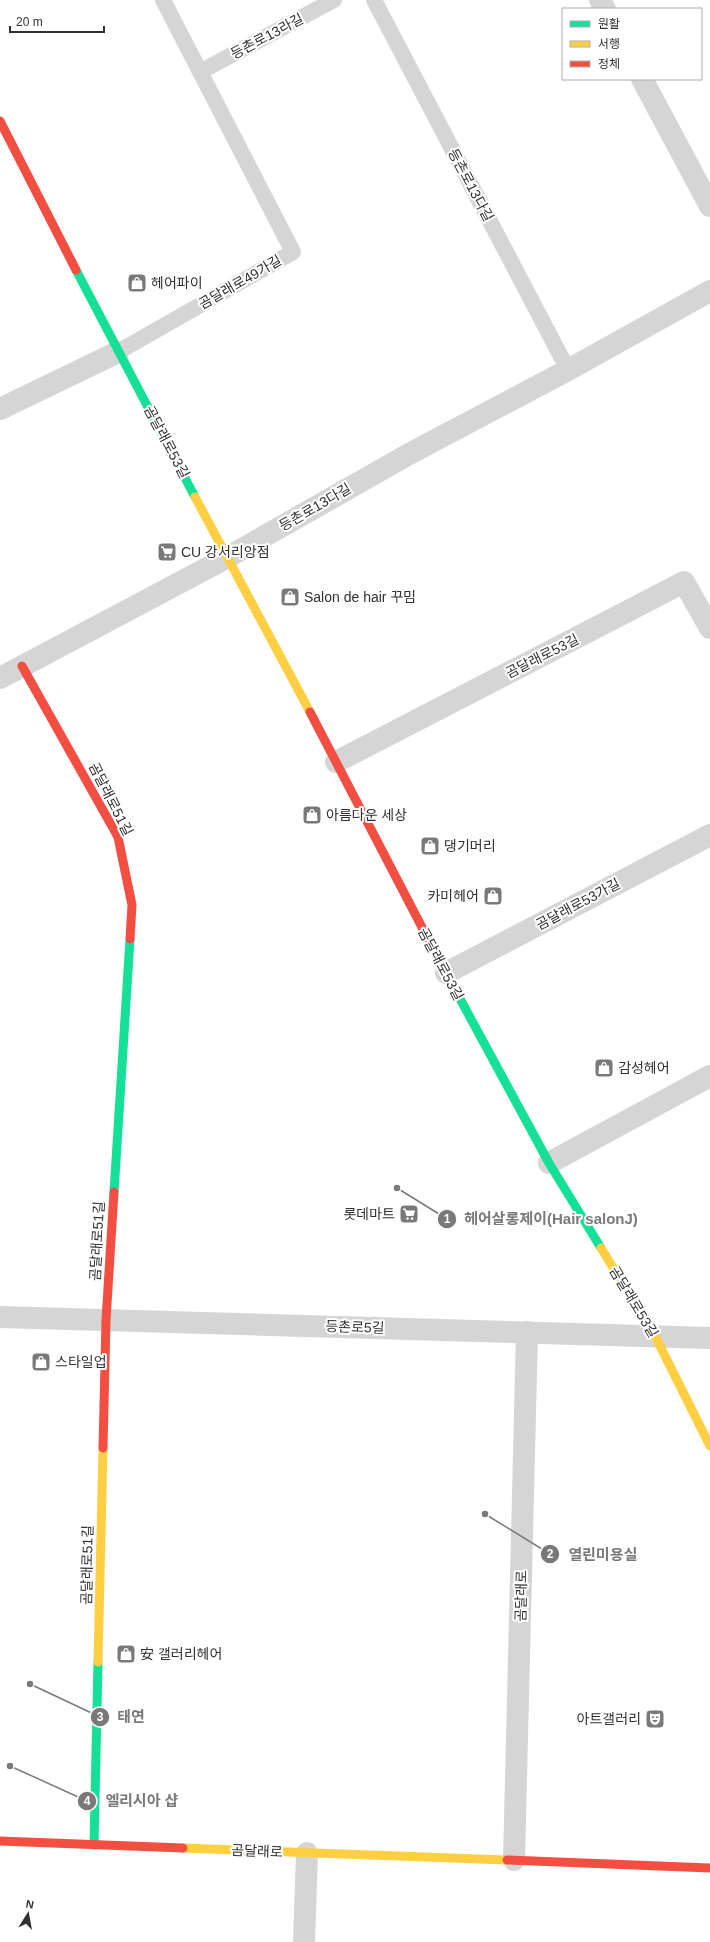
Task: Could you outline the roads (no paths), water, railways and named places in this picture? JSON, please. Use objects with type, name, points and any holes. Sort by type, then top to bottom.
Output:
[{"type":"street","points":[[643,80],[710,206]]},
{"type":"street","name":"곰달래로53길","points":[[0,121],[118,352],[228,557],[446,974],[549,1163],[655,1336],[710,1446]]},
{"type":"street","name":"등촌로13다길","points":[[0,678],[228,557],[409,454],[568,370],[710,291]]},
{"type":"street","name":"곰달래로49가길","points":[[0,409],[118,352]]},
{"type":"street","name":"곰달래로53길","points":[[336,762],[684,582],[710,628]]},
{"type":"street","name":"곰달래로51길","points":[[22,666],[118,836],[132,906],[106,1320],[94,1845]]},
{"type":"street","name":"곰달래로53가길","points":[[446,974],[710,834]]},
{"type":"street","points":[[549,1163],[710,1076]]},
{"type":"street","name":"등촌로5길","points":[[0,1317],[710,1338]]},
{"type":"street","name":"곰달래로","points":[[514,1860],[527,1332]]},
{"type":"street","name":"곰달래로","points":[[0,1841],[710,1868]]},
{"type":"street","points":[[304,1942],[307,1853]]},
{"type":"lane","name":"곰달래로49가길","points":[[118,352],[293,252],[163,0]]},
{"type":"lane","name":"등촌로13라길","points":[[200,72],[334,0]]},
{"type":"lane","name":"등촌로13다길","points":[[374,0],[568,370]]},
{"type":"place","name":"헤어파이","points":[[137,283]]},
{"type":"place","name":"CU 강서리앙점","points":[[167,552]]},
{"type":"place","name":"Salon de hair 꾸밈","points":[[290,597]]},
{"type":"place","name":"아름다운 세상","points":[[312,815]]},
{"type":"place","name":"댕기머리","points":[[430,846]]},
{"type":"place","name":"카미헤어","points":[[493,896]]},
{"type":"place","name":"감성헤어","points":[[604,1068]]},
{"type":"place","name":"헤어살롱제이(Hair salonJ)","points":[[397,1188]]},
{"type":"place","name":"롯데마트","points":[[409,1214]]},
{"type":"place","name":"스타일업","points":[[41,1362]]},
{"type":"place","name":"열린미용실","points":[[485,1514]]},
{"type":"place","name":"安 갤러리헤어","points":[[126,1654]]},
{"type":"place","name":"태연","points":[[30,1684]]},
{"type":"place","name":"아트갤러리","points":[[655,1719]]},
{"type":"place","name":"엘리시아 샵","points":[[10,1766]]}]
